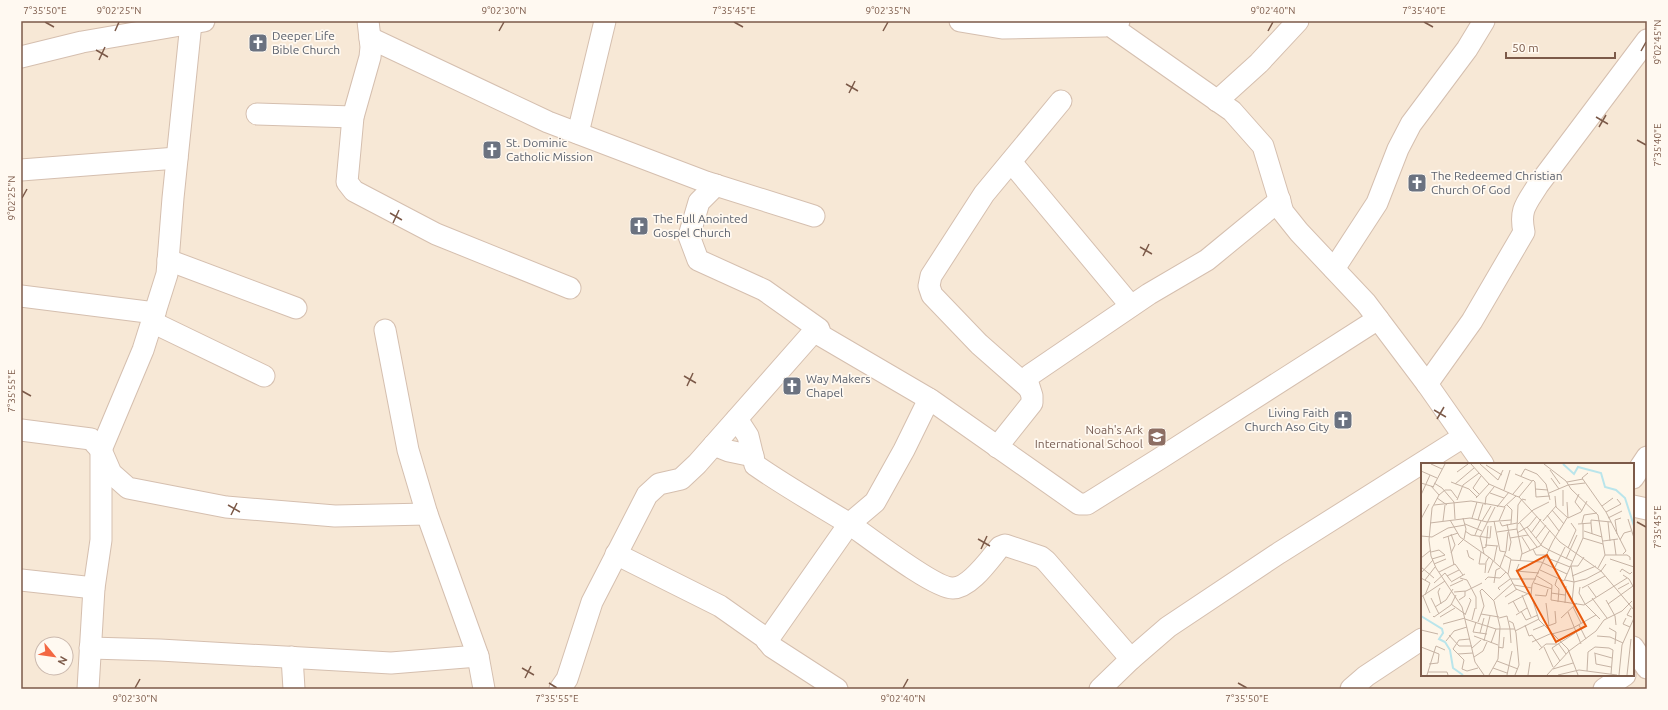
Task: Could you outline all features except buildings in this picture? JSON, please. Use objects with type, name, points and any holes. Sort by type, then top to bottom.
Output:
[{"type":"street","points":[[578,133],[605,21]]},
{"type":"street","points":[[960,21],[1002,28],[1104,26],[1114,23],[1232,111],[1263,146],[1283,212],[1299,232],[1366,303],[1427,384],[1482,463]]},
{"type":"street","points":[[1217,101],[1259,63],[1298,21]]},
{"type":"street","points":[[1334,269],[1377,203],[1398,149],[1411,124],[1467,49],[1484,21]]},
{"type":"street","points":[[21,57],[82,42],[200,22],[177,158],[167,274],[143,350],[101,450],[101,540],[94,588],[88,689]]},
{"type":"street","points":[[570,288],[436,234],[354,191],[347,182],[354,117],[370,57],[369,30],[548,122],[716,185],[814,216]]},
{"type":"street","points":[[1427,384],[1472,321],[1524,232],[1521,221],[1522,210],[1538,185],[1647,40]]},
{"type":"street","points":[[1030,388],[979,344],[932,296],[929,286],[931,276],[984,194],[1061,100]]},
{"type":"street","points":[[257,114],[354,117]]},
{"type":"street","points":[[21,170],[177,158]]},
{"type":"street","points":[[1011,162],[1131,306]]},
{"type":"street","points":[[716,185],[699,202],[689,236],[698,260],[764,290],[819,329],[820,335]]},
{"type":"street","points":[[997,447],[1032,404],[1032,396],[1027,380],[1034,371],[1131,306],[1207,260],[1280,200]]},
{"type":"street","points":[[168,260],[296,308]]},
{"type":"street","points":[[21,296],[153,318],[264,376]]},
{"type":"street","points":[[566,687],[567,679],[592,602],[647,495],[659,484],[681,479],[698,464],[814,333],[820,335],[929,399],[1079,504],[1087,504],[1378,319]]},
{"type":"street","points":[[385,330],[408,450],[427,514],[478,656],[484,689]]},
{"type":"street","points":[[767,641],[850,524],[875,502],[929,399]]},
{"type":"street","points":[[737,419],[748,436],[755,465],[850,524],[882,548],[940,584],[952,588],[962,587],[972,579],[1000,547],[1005,545],[1041,557],[1131,659]]},
{"type":"street","points":[[21,430],[91,439],[101,450],[111,472],[128,488],[226,508],[335,516],[427,514]]},
{"type":"street","points":[[1422,463],[1463,437]]},
{"type":"street","points":[[714,445],[729,451],[753,456]]},
{"type":"street","points":[[1634,476],[1647,457]]},
{"type":"street","points":[[1100,689],[1131,659],[1174,622],[1279,553],[1421,463]]},
{"type":"street","points":[[1634,506],[1647,509]]},
{"type":"street","points":[[616,554],[720,606],[764,637],[772,647],[837,689]]},
{"type":"street","points":[[21,580],[94,588]]},
{"type":"street","points":[[1351,689],[1366,676],[1421,640]]},
{"type":"street","points":[[90,648],[160,650],[391,663],[478,656]]},
{"type":"street","points":[[292,657],[294,689]]},
{"type":"street","points":[[1604,689],[1624,676]]},
{"type":"shaded area","points":[[21,21],[1647,21],[1647,689],[21,689]]},
{"type":"place","name":"Deeper Life Bible Church","points":[[258,43]]},
{"type":"place","name":"St. Dominic Catholic Mission","points":[[492,150]]},
{"type":"place","name":"The Redeemed Christian Church Of God","points":[[1417,183]]},
{"type":"place","name":"The Full Anointed Gospel Church","points":[[639,226]]},
{"type":"place","name":"Way Makers Chapel","points":[[792,386]]},
{"type":"place","name":"Living Faith Church Aso City","points":[[1343,420]]},
{"type":"place","name":"Noah's Ark International School","points":[[1157,437]]}]
